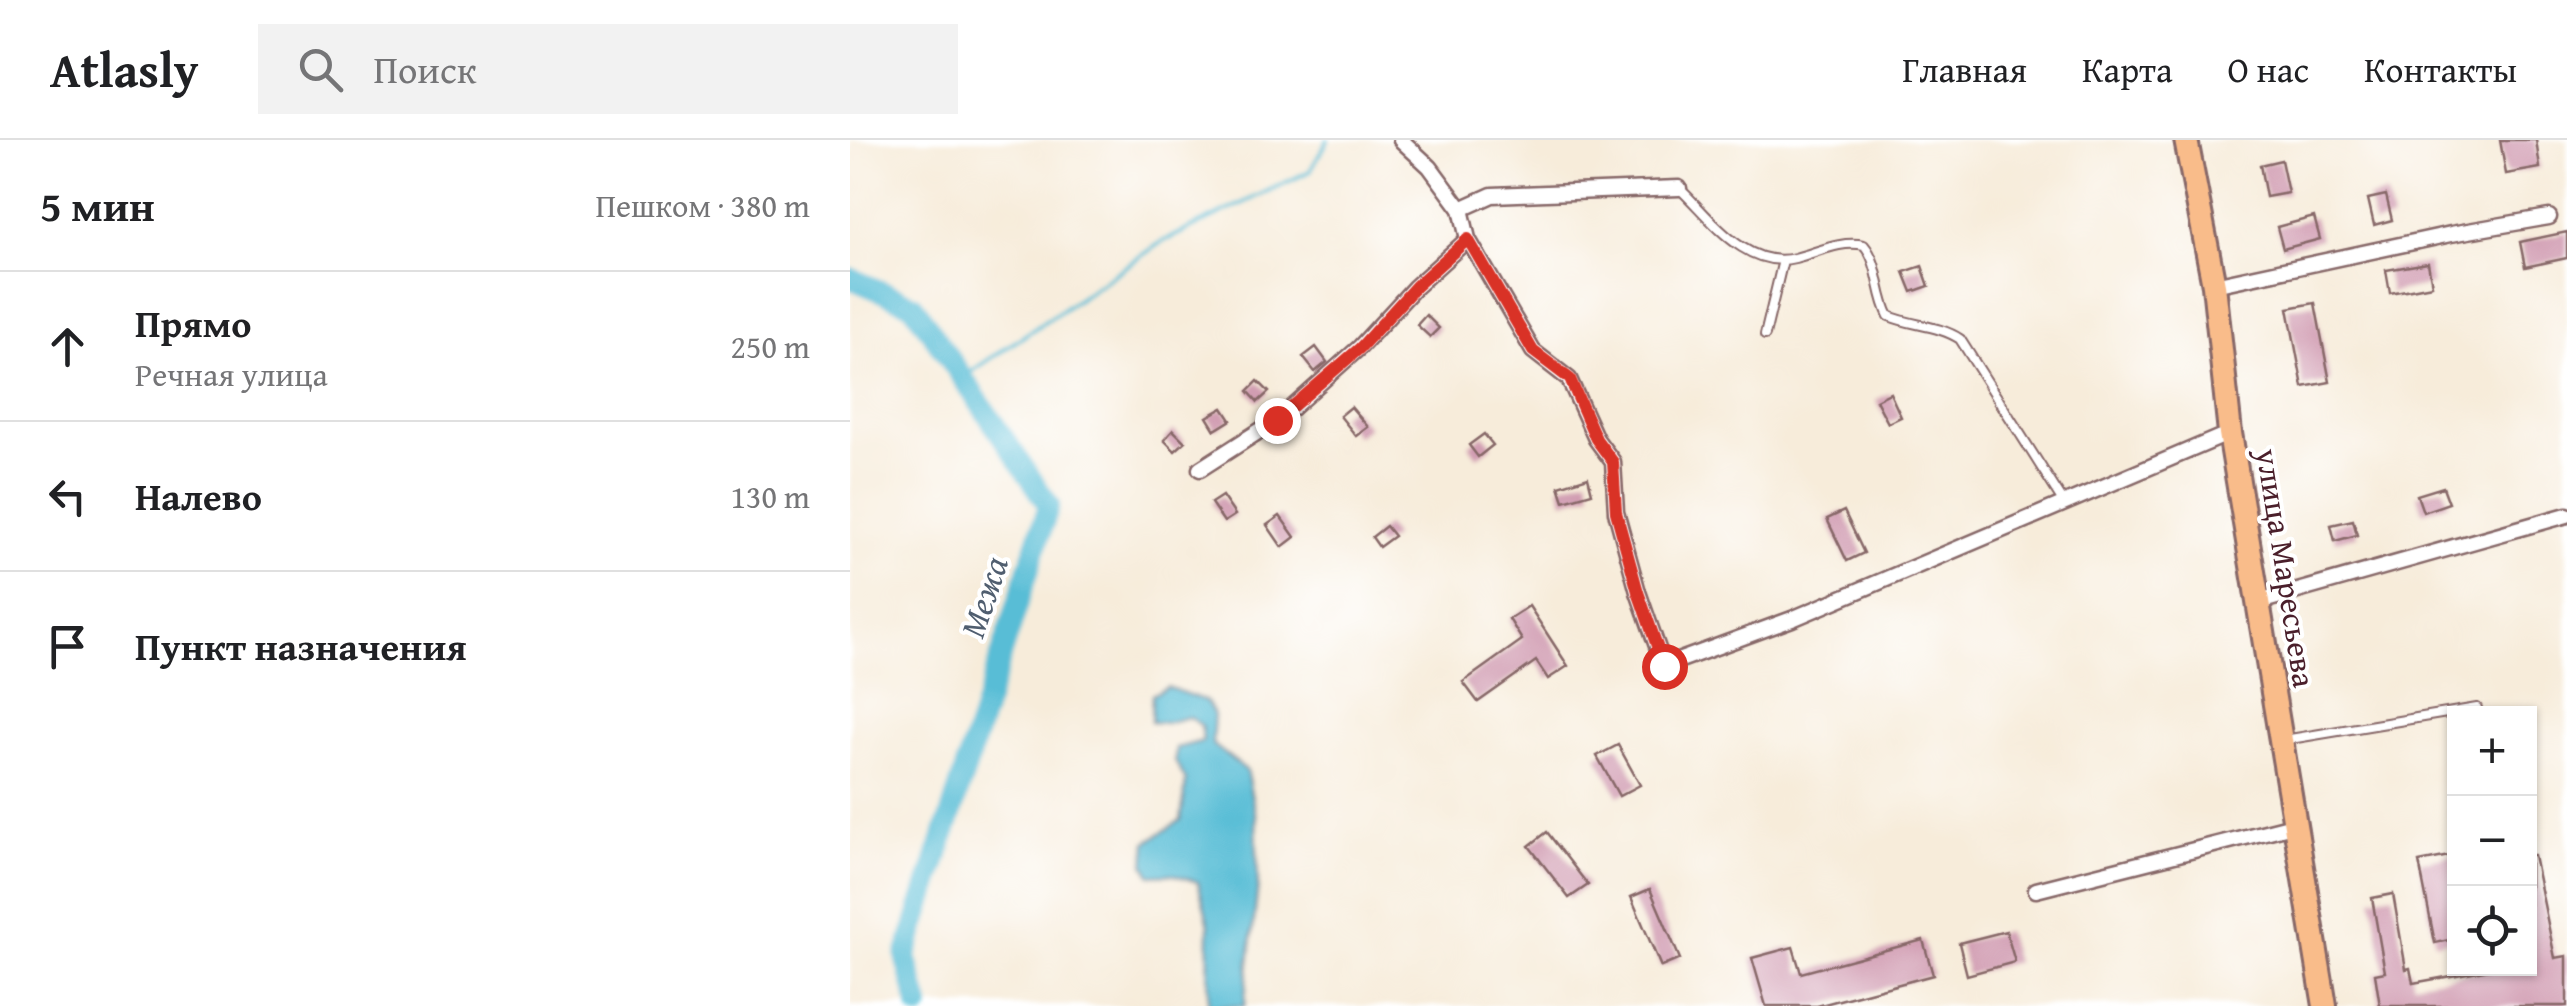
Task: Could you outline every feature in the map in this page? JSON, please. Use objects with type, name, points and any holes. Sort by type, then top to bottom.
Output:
[{"type":"main road","name":"улица Маресьева","points":[[2186,140],[2214,285],[2230,432],[2325,1006]]},
{"type":"street","points":[[1401,140],[1430,167],[1461,209],[1468,239],[1533,351],[1570,379],[1596,439],[1613,462],[1616,512],[1664,666],[1792,619],[2230,432]]},
{"type":"street","points":[[1461,209],[1492,196],[1679,188]]},
{"type":"street","points":[[2214,285],[2548,216]]},
{"type":"street","points":[[1200,469],[1283,416],[1360,348],[1416,286],[1468,239]]},
{"type":"street","points":[[2259,602],[2567,515]]},
{"type":"street","points":[[2036,890],[2293,825]]},
{"type":"lane","points":[[1679,188],[1734,243],[1758,254],[1783,260],[1847,243],[1864,245],[1874,262],[1889,316],[1960,339],[2064,504]]},
{"type":"lane","points":[[1765,335],[1783,260]]},
{"type":"lane","points":[[2281,741],[2447,713]]},
{"type":"water","points":[[1167,687],[1206,701],[1214,715],[1212,744],[1246,770],[1256,817],[1258,886],[1244,1006],[1208,1006],[1209,925],[1198,882],[1172,874],[1151,875],[1145,864],[1147,842],[1181,820],[1186,781],[1175,761],[1176,748],[1203,741],[1201,725],[1188,717],[1151,722],[1152,695]]},
{"type":"building","points":[[2500,140],[2536,140],[2540,168],[2506,174]]},
{"type":"building","points":[[2281,160],[2288,193],[2266,197],[2260,165]]},
{"type":"building","points":[[2386,195],[2392,220],[2374,225],[2368,199]]},
{"type":"building","points":[[2314,217],[2320,239],[2283,249],[2277,227]]},
{"type":"building","points":[[2567,232],[2567,258],[2525,267],[2520,242]]},
{"type":"building","points":[[2428,263],[2432,285],[2390,293],[2386,270]]},
{"type":"building","points":[[1922,266],[1929,286],[1912,292],[1904,272]]},
{"type":"building","points":[[2315,303],[2330,382],[2303,387],[2288,308]]},
{"type":"building","points":[[1426,315],[1439,328],[1430,337],[1417,325]]},
{"type":"building","points":[[1316,347],[1327,362],[1315,372],[1303,357]]},
{"type":"building","points":[[1258,381],[1269,392],[1258,402],[1248,391]]},
{"type":"building","points":[[1890,393],[1901,417],[1888,423],[1876,400]]},
{"type":"building","points":[[1351,407],[1368,427],[1356,436],[1340,416]]},
{"type":"building","points":[[1223,408],[1231,420],[1215,430],[1207,417]]},
{"type":"building","points":[[1173,430],[1185,442],[1175,451],[1164,440]]},
{"type":"building","points":[[1484,434],[1493,445],[1478,457],[1469,445]]},
{"type":"building","points":[[1588,477],[1592,493],[1564,501],[1559,486]]},
{"type":"building","points":[[2443,487],[2449,503],[2423,512],[2417,495]]},
{"type":"building","points":[[1222,496],[1235,515],[1224,522],[1211,503]]},
{"type":"building","points":[[1844,511],[1864,553],[1847,561],[1827,519]]},
{"type":"building","points":[[1280,516],[1295,537],[1282,547],[1267,525]]},
{"type":"building","points":[[2353,520],[2357,535],[2335,541],[2331,525]]},
{"type":"building","points":[[1386,526],[1394,536],[1379,547],[1372,537]]},
{"type":"building","points":[[1529,606],[1568,666],[1548,679],[1536,661],[1478,702],[1463,682],[1522,640],[1509,619]]},
{"type":"building","points":[[1618,745],[1640,785],[1619,796],[1597,756]]},
{"type":"building","points":[[1547,832],[1588,885],[1569,898],[1529,846]]},
{"type":"building","points":[[2447,856],[2447,940],[2435,943],[2419,862]]},
{"type":"building","points":[[2537,871],[2555,958],[2567,956],[2567,1006],[2380,1006],[2375,974],[2385,972],[2372,898],[2393,894],[2406,969],[2410,968],[2413,983],[2451,976],[2537,976]]},
{"type":"building","points":[[1650,889],[1680,959],[1661,967],[1631,897]]},
{"type":"building","points":[[2006,931],[2015,962],[1967,975],[1959,943]]},
{"type":"building","points":[[1923,940],[1933,975],[1817,1006],[1766,1006],[1752,958],[1793,947],[1801,973]]},
{"type":"waterway","points":[[962,378],[1160,243],[1310,171],[1328,140]]},
{"type":"waterway","name":"Межа","points":[[850,278],[913,305],[1049,505],[906,956],[919,1006]]},
{"type":"route","points":[[1277,420],[1360,348],[1416,286],[1468,239],[1533,351],[1570,379],[1596,439],[1613,462],[1616,512],[1664,666]]}]
